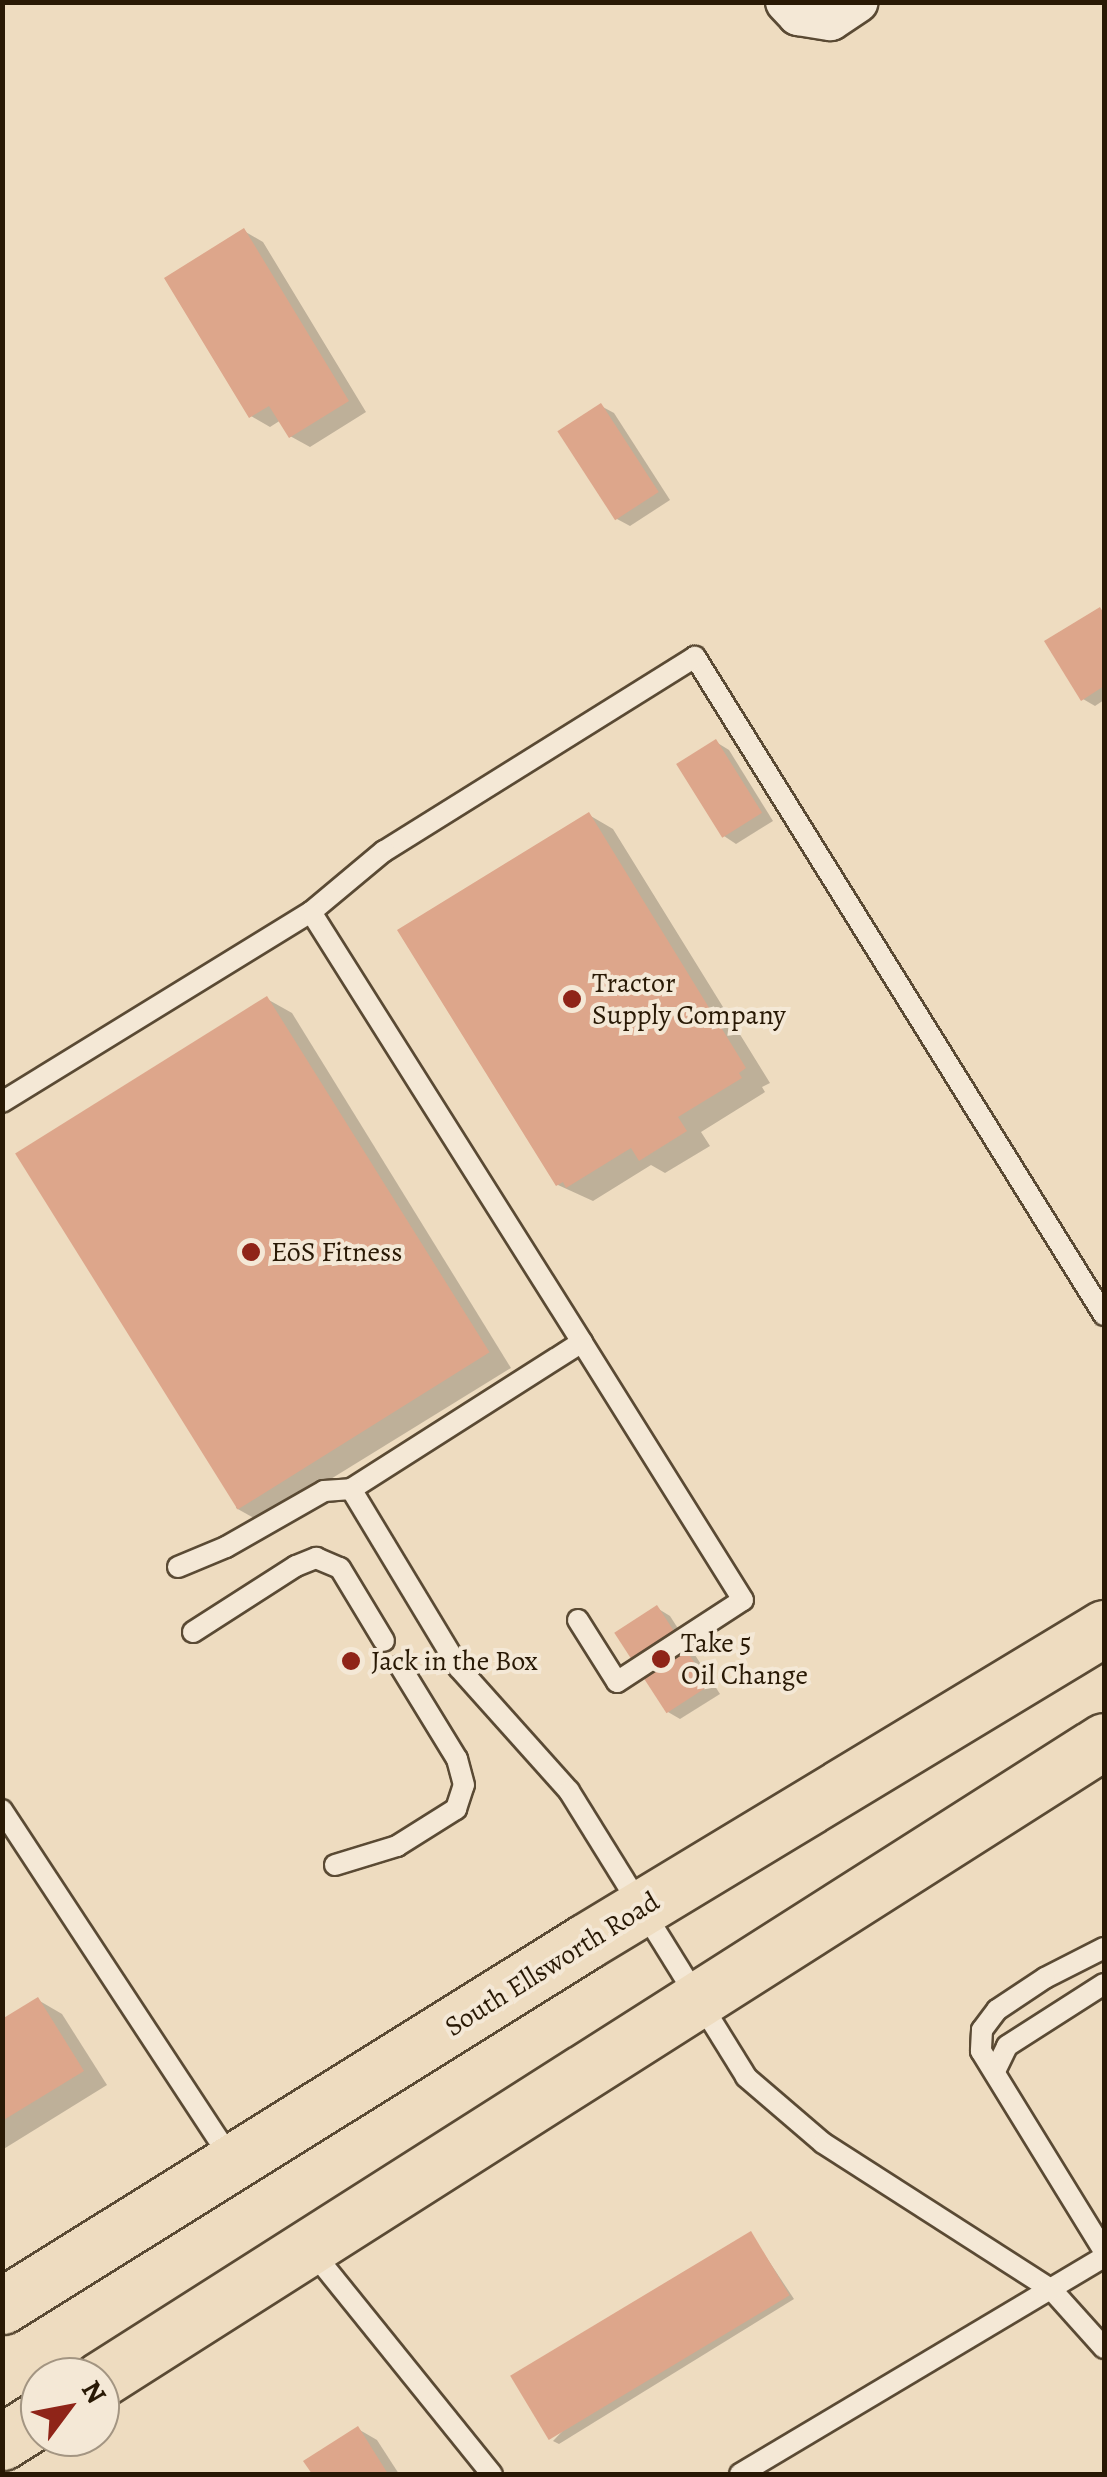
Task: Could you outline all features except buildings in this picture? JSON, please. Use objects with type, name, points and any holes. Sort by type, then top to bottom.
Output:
[{"type":"main road","name":"South Ellsworth Road","points":[[2,2306],[640,1909],[1104,1628]]},
{"type":"main road","points":[[120,2368],[1104,1741]]},
{"type":"street","points":[[786,2],[798,15],[831,20],[858,2]]},
{"type":"lane","points":[[2,1102],[311,912],[384,851],[695,656],[1104,1315]]},
{"type":"lane","points":[[311,912],[743,1600],[617,1682],[578,1620]]},
{"type":"lane","points":[[178,1567],[226,1547],[324,1491],[350,1489],[582,1342]]},
{"type":"lane","points":[[350,1489],[459,1668],[568,1790],[746,2078],[823,2143],[1052,2290],[1104,2348]]},
{"type":"lane","points":[[193,1632],[296,1566],[316,1558],[340,1568],[384,1641]]},
{"type":"lane","points":[[335,1865],[398,1846],[456,1809],[464,1785],[456,1758],[400,1666]]},
{"type":"lane","points":[[2,1810],[234,2162]]},
{"type":"lane","points":[[740,2474],[1052,2290],[1104,2254],[981,2051],[982,2030],[997,2010],[1045,1978],[1104,1948]]},
{"type":"lane","points":[[995,2071],[1007,2046],[1104,1984]]},
{"type":"lane","points":[[310,2249],[492,2474]]},
{"type":"place","name":"Tractor Supply Company","points":[[572,999]]},
{"type":"place","name":"EōS Fitness","points":[[251,1252]]},
{"type":"place","name":"Take 5 Oil Change","points":[[661,1659]]},
{"type":"place","name":"Jack in the Box","points":[[351,1661]]}]
